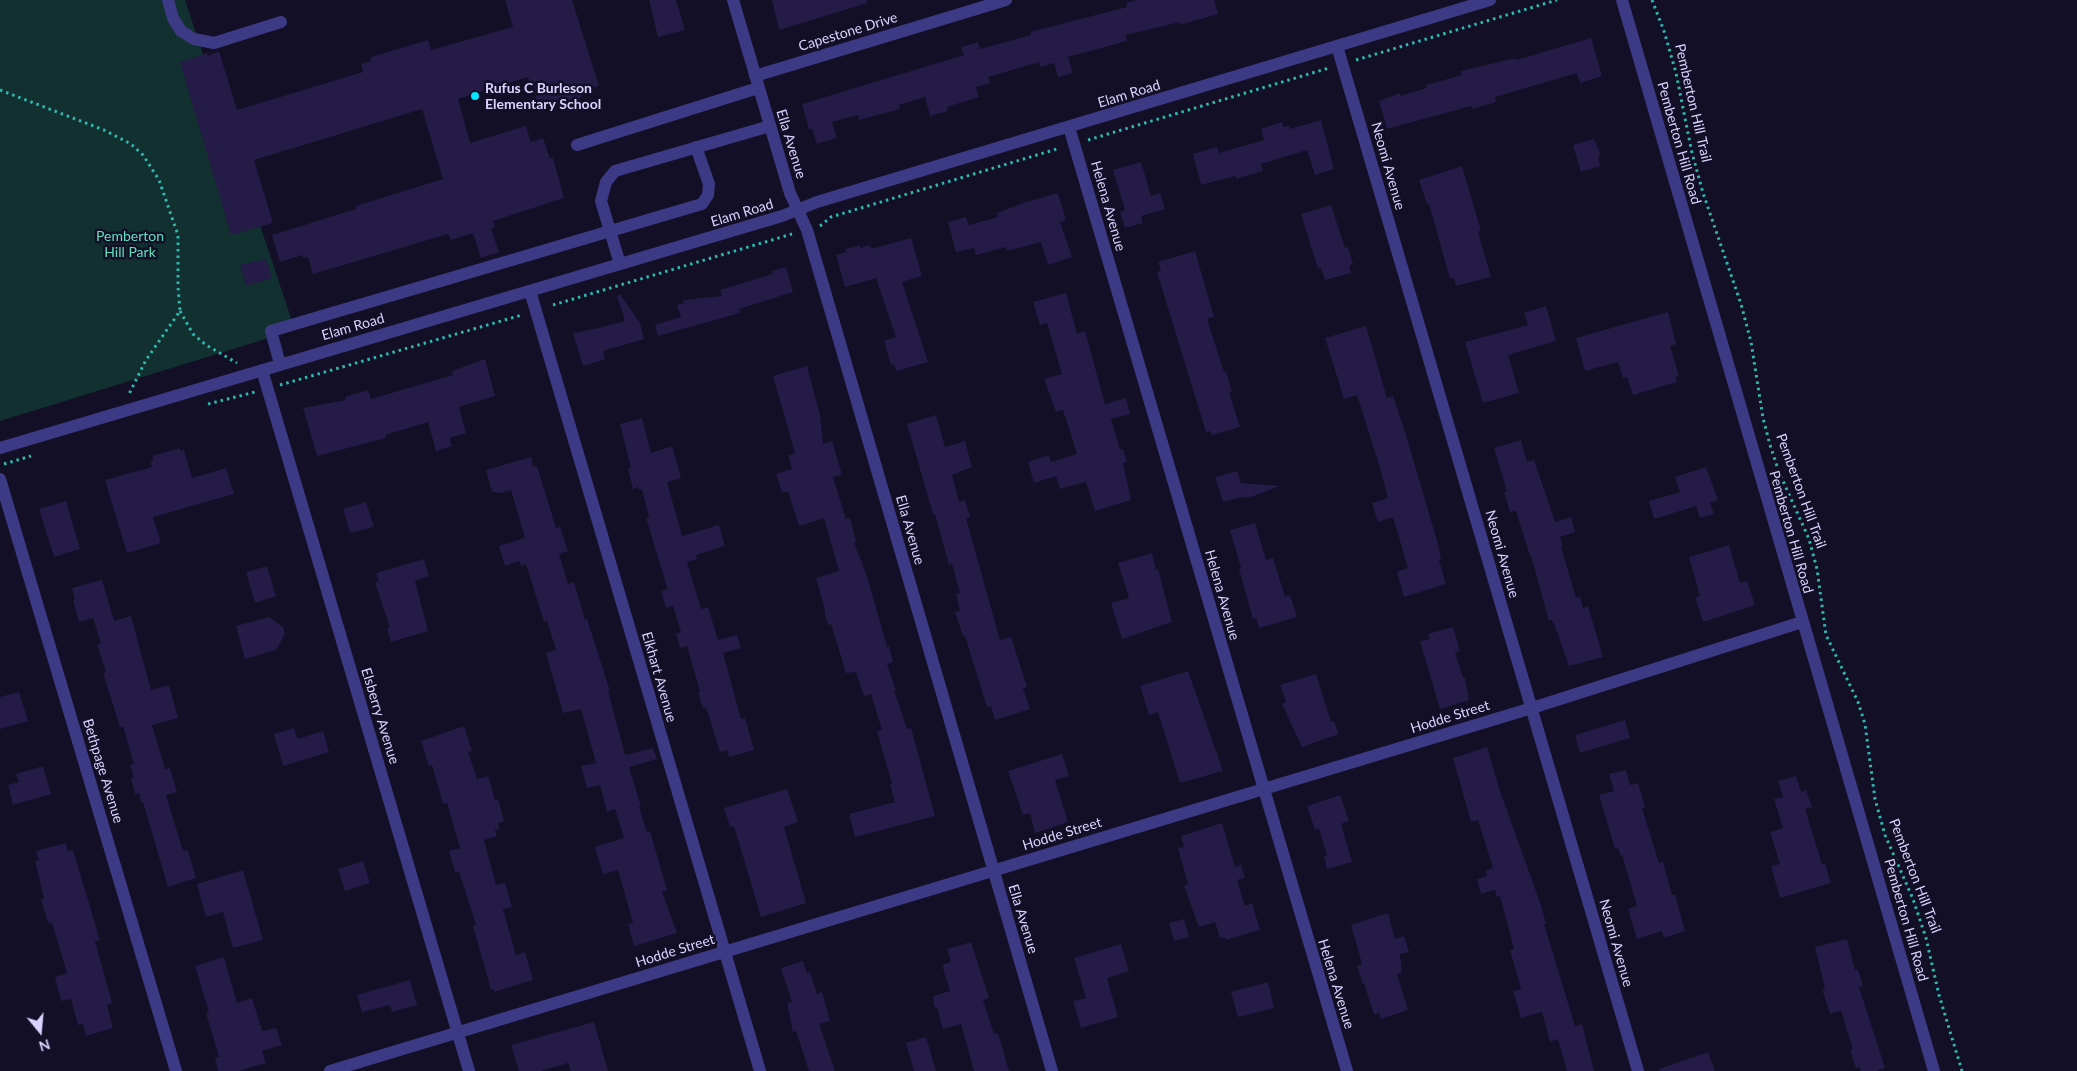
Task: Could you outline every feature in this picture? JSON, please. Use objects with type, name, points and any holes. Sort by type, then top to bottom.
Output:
[{"type":"street","points":[[168,0],[173,18],[181,31],[194,39],[214,43],[281,22]]},
{"type":"street","name":"Ella Avenue","points":[[733,0],[790,193],[810,240],[1052,1071]]},
{"type":"street","name":"Capestone Drive","points":[[577,145],[756,82],[1006,0]]},
{"type":"street","name":"Elam Road","points":[[0,448],[782,216],[826,200],[1490,0]]},
{"type":"street","name":"Pemberton Hill Road","points":[[1622,0],[1934,1071]]},
{"type":"street","name":"Neomi Avenue","points":[[1337,46],[1638,1071]]},
{"type":"street","points":[[620,264],[601,201],[606,182],[614,171],[770,126]]},
{"type":"street","name":"Helena Avenue","points":[[1069,127],[1347,1071]]},
{"type":"street","points":[[280,364],[271,331],[702,204],[708,195],[708,184],[696,147]]},
{"type":"street","name":"Elkhart Avenue","points":[[530,291],[760,1071]]},
{"type":"street","name":"Elsberry Avenue","points":[[262,370],[469,1071]]},
{"type":"street","name":"Bethpage Avenue","points":[[0,479],[176,1071]]},
{"type":"street","name":"Hodde Street","points":[[330,1071],[1532,708],[1802,622]]},
{"type":"path","points":[[819,227],[830,217],[1557,0]]},
{"type":"path","name":"Pemberton Hill Trail","points":[[1652,0],[1664,31],[1676,73],[1686,126],[1703,194],[1741,304],[1751,342],[1763,418],[1770,445],[1779,472],[1809,539],[1817,570],[1826,635],[1858,702],[1865,724],[1876,800],[1883,826],[1913,899],[1926,938],[1962,1071]]},
{"type":"path","points":[[0,90],[104,130],[131,144],[143,154],[159,180],[178,235],[180,311],[193,334],[206,345],[237,363]]},
{"type":"path","points":[[553,305],[792,234]]},
{"type":"path","points":[[128,395],[146,360],[180,311]]},
{"type":"green space","name":"Pemberton Hill Park","points":[[0,0],[185,0],[295,330],[0,421]]},
{"type":"building","points":[[505,0],[572,0],[599,86],[585,90],[572,112],[552,100],[538,104],[533,86],[531,87],[528,77],[458,99],[470,143],[526,126],[531,142],[543,138],[550,159],[553,158],[564,198],[493,221],[495,227],[491,228],[499,252],[481,258],[473,233],[451,240],[448,234],[313,274],[308,257],[303,258],[302,255],[280,262],[272,235],[443,179],[422,109],[254,160],[273,223],[231,235],[180,62],[207,53],[208,56],[219,51],[237,110],[363,72],[361,64],[371,61],[371,57],[428,40],[431,50],[513,27]]},
{"type":"building","points":[[649,0],[676,0],[685,30],[658,37]]},
{"type":"building","points":[[772,0],[867,0],[867,3],[779,30]]},
{"type":"building","points":[[1137,0],[1214,0],[1218,14],[1180,25],[1180,22],[1126,35],[1127,41],[1068,57],[1073,73],[1058,77],[1054,63],[1040,67],[1039,62],[988,77],[990,83],[976,87],[979,97],[947,107],[948,111],[930,116],[925,97],[899,105],[900,109],[859,120],[858,115],[832,122],[837,138],[817,144],[812,129],[809,129],[802,104],[964,55],[961,47],[978,42],[980,49],[1031,35],[1030,32],[1127,7],[1126,3]]},
{"type":"building","points":[[1591,38],[1602,76],[1580,83],[1577,73],[1495,97],[1496,102],[1472,109],[1471,106],[1387,129],[1379,101],[1400,93],[1400,96],[1427,88],[1426,85],[1462,75],[1461,71],[1515,58],[1516,60]]},
{"type":"building","points":[[1321,120],[1334,169],[1315,175],[1307,150],[1261,164],[1263,171],[1236,179],[1235,176],[1201,185],[1193,154],[1217,147],[1219,153],[1264,140],[1261,129],[1282,122],[1283,127],[1289,126],[1290,129]]},
{"type":"building","points":[[1594,139],[1601,155],[1598,156],[1600,166],[1581,172],[1573,145]]},
{"type":"building","points":[[1141,162],[1151,196],[1160,193],[1165,209],[1141,216],[1143,223],[1125,228],[1120,212],[1125,210],[1113,170]]},
{"type":"building","points":[[1462,166],[1481,231],[1478,232],[1491,277],[1456,286],[1454,278],[1450,279],[1429,204],[1427,204],[1419,180]]},
{"type":"building","points":[[1058,193],[1066,220],[1060,222],[1072,257],[1048,265],[1041,242],[1007,251],[1006,247],[976,255],[974,248],[956,252],[948,222],[966,217],[969,225],[998,217],[997,213],[1026,202]]},
{"type":"building","points":[[1331,205],[1345,248],[1348,247],[1353,264],[1349,266],[1351,273],[1325,280],[1321,268],[1318,269],[1301,214]]},
{"type":"building","points":[[911,238],[922,276],[902,282],[928,362],[896,371],[894,364],[891,365],[884,341],[896,337],[876,278],[845,287],[836,255],[846,252],[846,249],[860,245],[860,248],[870,245],[871,249]]},
{"type":"building","points":[[1195,251],[1214,317],[1207,319],[1224,372],[1226,371],[1232,391],[1229,392],[1240,427],[1212,435],[1210,431],[1206,432],[1157,272],[1161,271],[1158,262]]},
{"type":"building","points":[[266,259],[272,278],[246,286],[240,265]]},
{"type":"building","points":[[786,267],[793,292],[739,309],[740,313],[658,336],[655,325],[681,317],[677,305],[684,303],[683,300],[722,296],[720,290],[773,274],[772,271]]},
{"type":"building","points":[[1066,293],[1077,334],[1085,331],[1105,404],[1126,398],[1130,414],[1111,419],[1120,450],[1123,449],[1127,462],[1123,463],[1131,500],[1095,511],[1086,482],[1060,489],[1056,476],[1034,483],[1028,462],[1049,455],[1051,462],[1077,454],[1063,410],[1056,412],[1044,379],[1062,374],[1047,323],[1040,325],[1033,302]]},
{"type":"building","points":[[620,294],[640,323],[644,339],[603,351],[605,359],[583,366],[573,333],[625,321],[617,296]]},
{"type":"building","points":[[1546,306],[1556,341],[1508,355],[1519,393],[1483,403],[1465,342],[1528,325],[1524,313]]},
{"type":"building","points":[[1668,312],[1676,344],[1670,346],[1679,376],[1675,377],[1677,382],[1633,395],[1627,377],[1623,378],[1618,362],[1585,371],[1576,338]]},
{"type":"building","points":[[1366,326],[1387,398],[1393,396],[1406,435],[1438,544],[1441,559],[1439,560],[1446,584],[1404,597],[1397,572],[1408,568],[1393,517],[1378,522],[1372,503],[1388,498],[1380,468],[1357,395],[1344,399],[1325,338]]},
{"type":"building","points":[[485,359],[495,396],[459,407],[466,433],[449,438],[452,446],[436,451],[428,422],[385,435],[386,438],[317,456],[303,408],[346,400],[345,397],[368,390],[371,399],[453,375],[452,371]]},
{"type":"building","points":[[807,366],[820,415],[823,444],[832,441],[842,475],[833,477],[846,519],[850,518],[856,542],[854,542],[867,576],[887,647],[889,646],[893,662],[887,664],[896,690],[894,690],[907,729],[911,728],[935,816],[855,837],[849,814],[895,802],[890,784],[892,784],[877,731],[882,730],[871,694],[864,696],[856,672],[846,673],[831,624],[828,625],[816,578],[839,571],[824,518],[799,526],[788,491],[782,493],[776,474],[792,469],[788,455],[795,453],[773,376]]},
{"type":"building","points":[[936,415],[945,447],[965,441],[972,467],[952,475],[959,502],[965,500],[970,517],[966,518],[1000,640],[1011,637],[1027,687],[1023,688],[1030,709],[995,720],[991,706],[987,707],[965,636],[963,636],[955,612],[960,611],[956,594],[960,593],[952,564],[949,565],[935,514],[933,514],[907,424]]},
{"type":"building","points":[[642,418],[651,453],[672,446],[681,478],[667,482],[682,536],[719,525],[725,546],[696,555],[697,559],[687,562],[701,609],[708,607],[718,640],[737,635],[741,648],[723,653],[741,719],[745,718],[754,750],[729,757],[727,750],[720,752],[706,707],[703,708],[698,692],[700,691],[687,646],[680,648],[676,634],[681,632],[673,606],[666,608],[661,591],[668,589],[646,518],[649,517],[642,489],[639,490],[638,487],[633,489],[628,469],[631,468],[620,424]]},
{"type":"building","points":[[1521,440],[1527,462],[1534,460],[1555,522],[1571,517],[1575,532],[1560,537],[1563,547],[1561,547],[1576,598],[1580,597],[1583,608],[1588,606],[1603,657],[1569,666],[1552,620],[1549,621],[1516,511],[1510,512],[1504,492],[1507,491],[1494,448]]},
{"type":"building","points":[[180,448],[180,451],[184,450],[192,478],[226,468],[234,494],[153,517],[161,543],[127,553],[105,480],[152,467],[150,461],[154,460],[152,456]]},
{"type":"building","points":[[531,457],[533,467],[537,466],[556,528],[560,527],[568,551],[559,554],[568,584],[574,582],[585,620],[587,619],[610,691],[608,691],[625,755],[653,748],[657,759],[629,767],[641,806],[639,807],[647,832],[650,831],[667,890],[662,892],[677,933],[634,946],[628,924],[633,923],[618,870],[603,874],[595,847],[624,838],[615,809],[607,812],[600,785],[587,788],[581,766],[596,763],[581,709],[563,713],[546,653],[556,650],[547,621],[544,622],[526,564],[521,566],[519,561],[505,566],[499,546],[525,538],[511,490],[500,493],[492,492],[486,470]]},
{"type":"building","points":[[1706,467],[1718,500],[1710,503],[1714,514],[1700,518],[1696,506],[1654,519],[1649,501],[1680,492],[1675,477]]},
{"type":"building","points":[[1237,471],[1241,483],[1280,486],[1248,498],[1242,497],[1223,502],[1215,477]]},
{"type":"building","points":[[66,501],[80,549],[54,557],[39,509]]},
{"type":"building","points":[[366,502],[374,527],[350,533],[343,509]]},
{"type":"building","points":[[1255,523],[1266,560],[1273,558],[1285,597],[1290,595],[1297,617],[1259,628],[1256,618],[1253,619],[1230,530]]},
{"type":"building","points":[[1729,545],[1740,583],[1747,581],[1755,605],[1703,622],[1695,597],[1700,596],[1689,557]]},
{"type":"building","points":[[1152,553],[1172,622],[1122,639],[1111,603],[1129,598],[1118,563]]},
{"type":"building","points":[[424,559],[429,576],[415,581],[428,631],[391,642],[387,628],[390,627],[375,582],[379,582],[376,573]]},
{"type":"building","points":[[267,566],[276,596],[255,603],[246,572]]},
{"type":"building","points":[[102,580],[114,621],[131,616],[151,690],[169,685],[178,718],[152,725],[165,769],[170,768],[177,792],[166,795],[183,851],[188,850],[196,878],[168,887],[143,802],[141,802],[139,793],[135,794],[131,778],[134,778],[130,765],[134,764],[123,726],[120,727],[103,673],[106,672],[97,644],[101,644],[93,618],[79,622],[73,600],[75,600],[72,588]]},
{"type":"building","points":[[269,617],[283,627],[285,634],[276,650],[245,659],[236,626]]},
{"type":"building","points":[[1453,627],[1460,651],[1455,652],[1463,678],[1465,678],[1469,700],[1440,709],[1420,641],[1430,639],[1428,634]]},
{"type":"building","points":[[1188,671],[1223,771],[1180,783],[1158,712],[1149,715],[1140,686]]},
{"type":"building","points":[[1316,674],[1331,722],[1334,721],[1339,734],[1302,747],[1282,704],[1286,702],[1280,685]]},
{"type":"building","points":[[19,692],[28,721],[0,729],[0,697]]},
{"type":"building","points":[[1625,720],[1630,738],[1580,753],[1575,735]]},
{"type":"building","points":[[464,726],[472,751],[468,752],[477,779],[488,776],[495,800],[498,799],[504,821],[498,823],[499,829],[495,830],[497,836],[484,840],[496,885],[505,883],[512,907],[503,909],[516,955],[525,952],[533,980],[494,992],[493,989],[491,990],[473,926],[476,925],[462,881],[459,872],[455,872],[449,851],[460,848],[447,803],[443,804],[432,765],[429,766],[421,741]]},
{"type":"building","points":[[294,728],[298,739],[323,731],[329,752],[283,766],[274,734]]},
{"type":"building","points":[[1487,747],[1501,794],[1541,905],[1546,924],[1544,924],[1575,1026],[1582,1024],[1594,1071],[1567,1071],[1558,1039],[1550,1042],[1542,1012],[1521,1018],[1513,991],[1521,989],[1510,950],[1514,949],[1500,896],[1497,897],[1495,890],[1481,894],[1477,879],[1487,876],[1485,871],[1493,868],[1478,820],[1471,822],[1453,758]]},
{"type":"building","points":[[1062,754],[1069,776],[1055,780],[1068,822],[1035,833],[1030,813],[1023,815],[1008,771]]},
{"type":"building","points":[[43,766],[51,794],[13,805],[8,785],[19,782],[16,774]]},
{"type":"building","points":[[1626,770],[1630,785],[1638,783],[1645,807],[1642,808],[1659,863],[1663,862],[1685,931],[1664,938],[1662,931],[1637,939],[1628,909],[1637,906],[1622,855],[1618,848],[1615,849],[1599,795],[1614,791],[1609,774]]},
{"type":"building","points":[[1796,776],[1801,792],[1806,790],[1812,807],[1805,809],[1822,864],[1825,864],[1831,883],[1780,898],[1771,866],[1780,864],[1770,832],[1783,828],[1774,799],[1783,797],[1778,781]]},
{"type":"building","points":[[787,789],[798,822],[784,827],[806,903],[761,917],[734,826],[730,827],[724,808]]},
{"type":"building","points":[[1340,795],[1349,821],[1341,824],[1352,862],[1327,869],[1324,856],[1327,855],[1319,829],[1315,830],[1307,806]]},
{"type":"building","points":[[1222,823],[1235,867],[1241,865],[1245,878],[1237,880],[1245,906],[1252,903],[1260,930],[1226,940],[1225,937],[1220,938],[1215,922],[1199,927],[1184,886],[1188,884],[1178,848],[1184,847],[1181,836]]},
{"type":"building","points":[[66,843],[68,851],[73,850],[100,940],[95,941],[112,1003],[107,1005],[113,1028],[86,1036],[83,1024],[78,1025],[71,999],[61,1001],[55,977],[67,973],[52,923],[49,924],[41,900],[44,898],[35,861],[39,860],[36,851]]},
{"type":"building","points":[[363,861],[370,883],[345,891],[338,869]]},
{"type":"building","points":[[243,870],[263,940],[233,948],[223,912],[206,917],[197,884]]},
{"type":"building","points":[[1388,913],[1395,939],[1404,936],[1409,952],[1400,954],[1402,972],[1397,974],[1408,1010],[1381,1019],[1379,1013],[1374,1015],[1357,966],[1362,964],[1351,925]]},
{"type":"building","points":[[1184,919],[1189,937],[1174,941],[1169,923]]},
{"type":"building","points":[[1847,939],[1855,970],[1858,969],[1863,986],[1859,987],[1885,1068],[1876,1071],[1861,1071],[1859,1067],[1856,1068],[1850,1050],[1853,1050],[1841,1011],[1830,1014],[1822,989],[1825,988],[1815,947]]},
{"type":"building","points":[[971,942],[989,998],[983,1000],[994,1034],[998,1033],[1009,1071],[974,1071],[961,1024],[943,1029],[937,1008],[934,1006],[933,996],[950,991],[942,965],[951,962],[947,949]]},
{"type":"building","points":[[1121,944],[1129,971],[1107,978],[1118,1017],[1081,1028],[1073,1001],[1086,998],[1074,958]]},
{"type":"building","points":[[224,957],[237,1003],[252,998],[262,1031],[276,1028],[282,1045],[262,1051],[266,1063],[238,1071],[218,1071],[215,1058],[219,1057],[206,1013],[209,1012],[195,966]]},
{"type":"building","points":[[803,961],[807,973],[810,972],[817,994],[822,992],[830,1021],[819,1024],[835,1071],[809,1071],[796,1031],[793,1032],[787,1003],[792,1002],[781,968]]},
{"type":"building","points":[[410,980],[417,1005],[392,1012],[390,1005],[362,1012],[357,995]]},
{"type":"building","points":[[1268,982],[1274,1008],[1238,1017],[1231,992]]},
{"type":"building","points":[[594,1022],[608,1071],[571,1071],[568,1063],[541,1071],[519,1071],[511,1045]]},
{"type":"building","points":[[926,1037],[936,1071],[914,1071],[906,1043]]},
{"type":"building","points":[[1708,1052],[1715,1071],[1660,1071],[1659,1069]]},
{"type":"place","name":"Rufus C Burleson Elementary School","points":[[475,96]]}]
